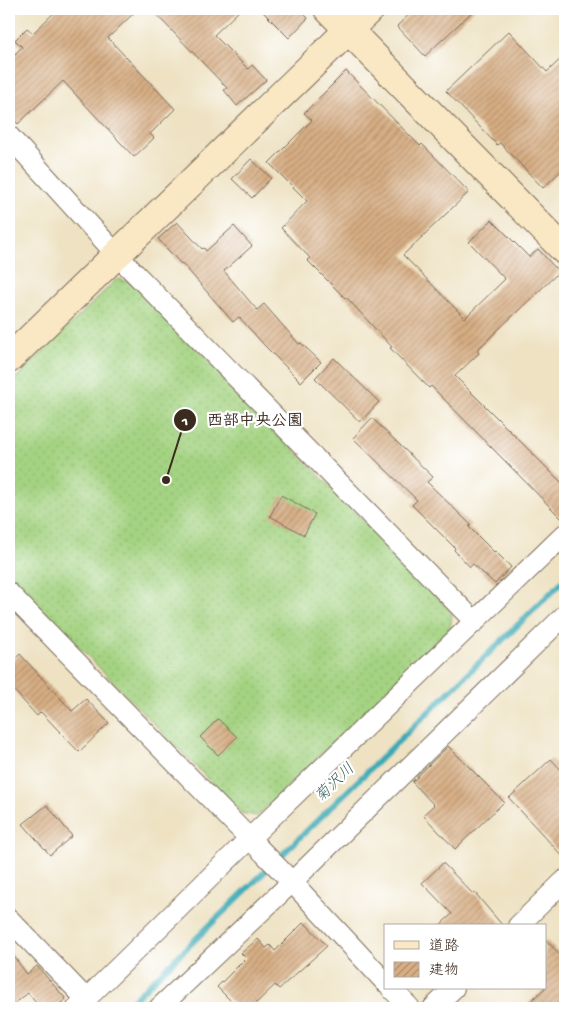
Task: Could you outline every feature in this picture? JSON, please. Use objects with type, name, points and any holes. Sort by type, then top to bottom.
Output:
[{"type":"street","points":[[328,9],[565,251]]},
{"type":"street","points":[[9,359],[370,9]]},
{"type":"street","points":[[9,136],[117,255],[475,622]]},
{"type":"street","points":[[9,919],[81,1004],[254,844],[565,534]]},
{"type":"street","points":[[9,593],[286,877],[384,981]]},
{"type":"street","points":[[159,1008],[286,877],[565,615]]},
{"type":"street","points":[[520,924],[565,880]]},
{"type":"street","points":[[393,990],[410,1008]]},
{"type":"street","points":[[433,1008],[452,990]]},
{"type":"green space","points":[[117,279],[134,283],[452,613],[450,629],[257,816],[241,813],[9,575],[9,385]]},
{"type":"building","points":[[58,9],[138,9],[108,38],[175,109],[150,134],[154,138],[134,157],[63,81],[18,124],[9,114],[9,60],[22,47],[15,40],[27,28],[33,33]]},
{"type":"building","points":[[151,9],[241,9],[214,35],[248,69],[252,65],[266,80],[237,106],[224,90],[227,88]]},
{"type":"building","points":[[260,9],[299,9],[308,18],[289,38]]},
{"type":"building","points":[[415,9],[475,9],[425,56],[397,26]]},
{"type":"building","points":[[509,31],[547,72],[565,55],[565,167],[543,188],[500,143],[497,145],[446,91]]},
{"type":"building","points":[[346,71],[420,146],[422,144],[469,192],[403,255],[465,318],[505,279],[469,242],[492,220],[529,257],[538,249],[559,272],[477,350],[479,353],[455,376],[565,486],[565,522],[431,386],[429,388],[390,348],[392,347],[346,297],[307,260],[310,258],[281,228],[307,201],[269,163],[312,120],[304,113]]},
{"type":"building","points":[[251,159],[271,178],[252,198],[232,179]]},
{"type":"building","points":[[177,222],[206,251],[234,226],[252,246],[224,271],[257,310],[264,304],[299,344],[301,343],[321,362],[301,382],[239,317],[233,322],[182,263],[158,239]]},
{"type":"building","points":[[334,358],[379,402],[360,422],[315,378]]},
{"type":"building","points":[[372,418],[433,477],[427,482],[471,525],[469,527],[511,567],[495,584],[473,564],[470,567],[454,550],[455,548],[412,505],[417,500],[353,438]]},
{"type":"building","points":[[281,495],[315,514],[304,535],[270,516]]},
{"type":"building","points":[[20,654],[72,711],[86,699],[109,723],[79,752],[41,712],[37,716],[9,685],[9,665]]},
{"type":"building","points":[[218,719],[237,737],[218,755],[200,737]]},
{"type":"building","points":[[448,746],[504,802],[455,849],[423,815],[434,805],[412,782]]},
{"type":"building","points":[[551,759],[565,774],[565,859],[509,798]]},
{"type":"building","points":[[47,805],[72,836],[50,855],[23,824]]},
{"type":"building","points":[[443,863],[473,894],[475,893],[501,924],[441,924],[452,914],[422,883]]},
{"type":"building","points":[[304,922],[327,946],[279,989],[275,985],[251,1008],[238,1008],[217,987],[246,958],[241,953],[258,939],[266,948],[270,945],[275,951]]},
{"type":"building","points":[[546,940],[565,960],[565,1008],[523,1008],[543,990],[546,990]]},
{"type":"building","points":[[9,950],[27,974],[37,966],[66,999],[55,1008],[40,1008],[28,993],[9,1008]]},
{"type":"waterway","name":"菊沢川","points":[[125,1008],[565,579]]},
{"type":"place","name":"西部中央公園","points":[[166,480]]}]
